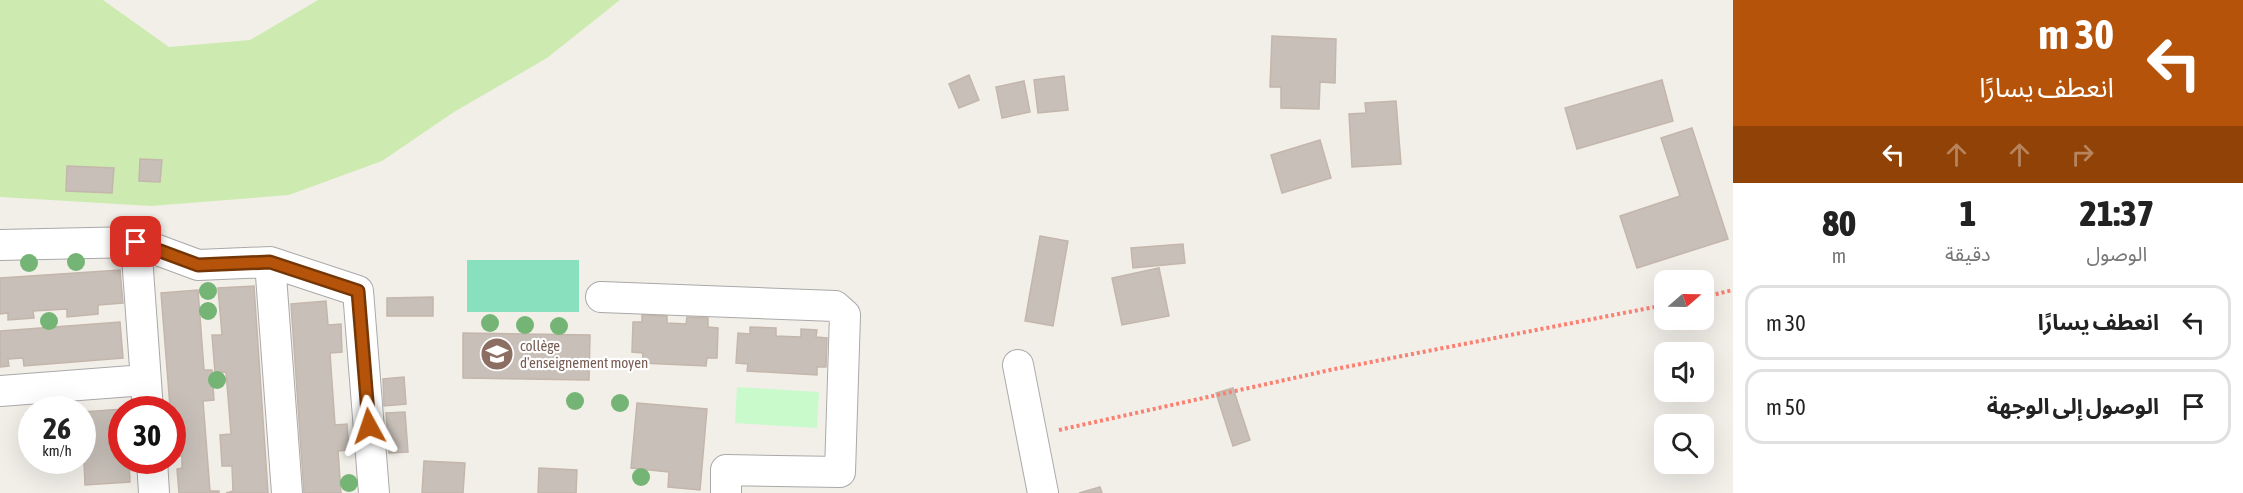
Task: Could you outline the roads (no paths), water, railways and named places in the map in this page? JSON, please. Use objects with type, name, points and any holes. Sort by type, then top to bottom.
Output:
[{"type":"street","points":[[136,242],[147,396]]},
{"type":"street","points":[[0,244],[136,242],[198,265],[270,262],[358,291],[374,493]]},
{"type":"street","points":[[270,262],[287,493]]},
{"type":"street","points":[[601,297],[836,306],[845,315],[840,472],[726,470],[726,493]]},
{"type":"street","points":[[1018,365],[1043,493]]},
{"type":"street","points":[[0,391],[146,380]]},
{"type":"street","points":[[153,474],[154,493]]},
{"type":"place","name":"collège d'enseignement moyen","points":[[497,354]]}]
